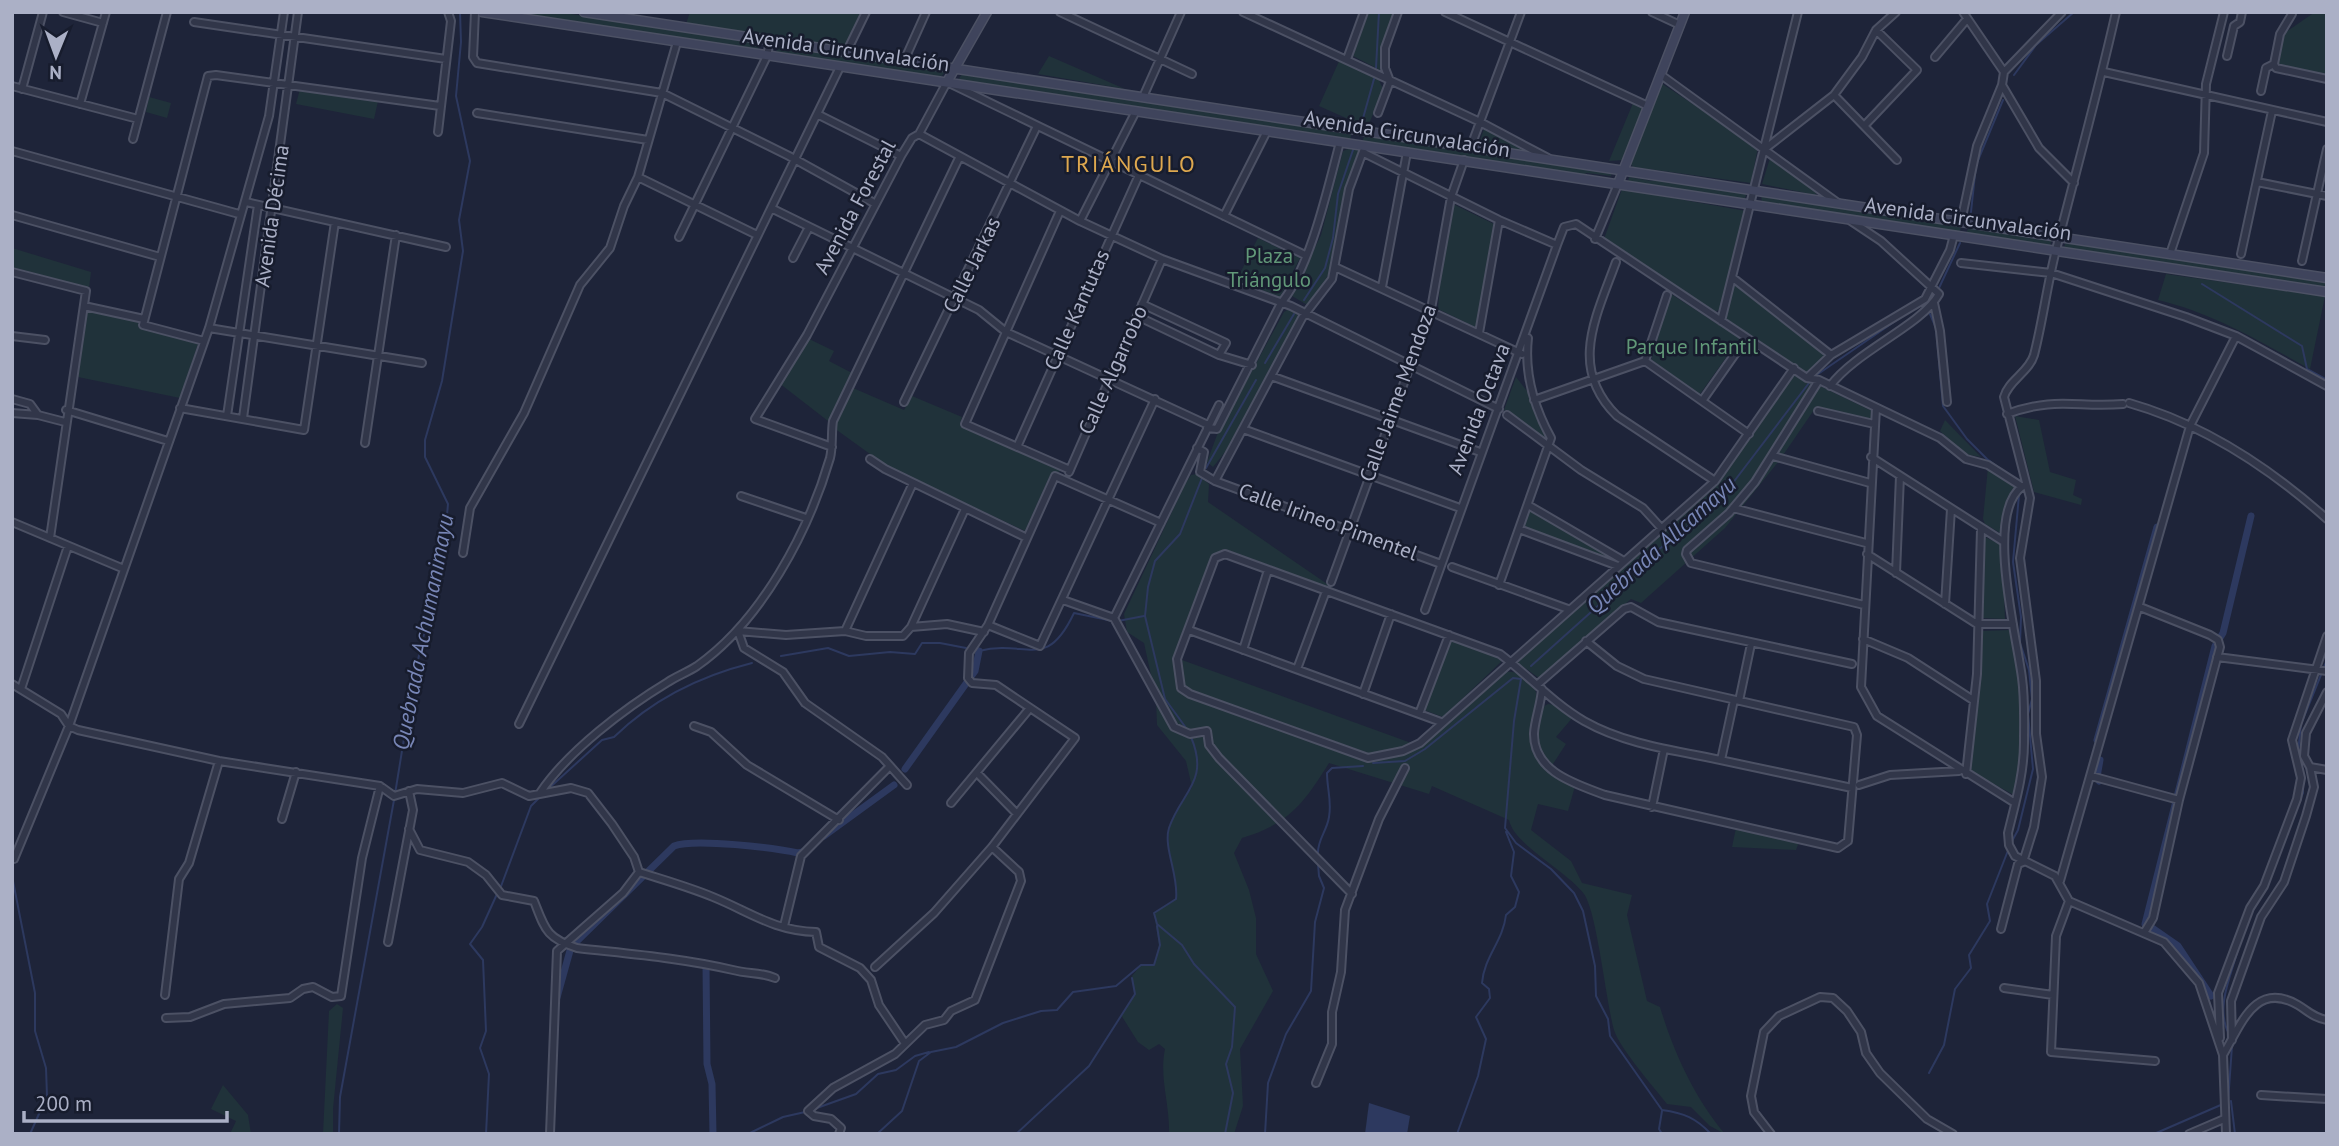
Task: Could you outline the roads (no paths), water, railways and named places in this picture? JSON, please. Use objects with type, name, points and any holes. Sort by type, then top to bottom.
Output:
[{"type":"main road","name":"Avenida Circunvalación","points":[[482,12],[1268,131],[1363,148],[1464,160],[2327,292]]},
{"type":"main road","name":"Avenida Circunvalación","points":[[585,12],[2327,278]]},
{"type":"main road","name":"Avenida Forestal","points":[[947,82],[987,12]]},
{"type":"main road","points":[[1618,184],[1685,12]]},
{"type":"street","points":[[22,89],[43,12]]},
{"type":"street","points":[[63,12],[103,23]]},
{"type":"street","points":[[80,104],[106,12]]},
{"type":"street","points":[[133,139],[167,12]]},
{"type":"street","name":"Avenida Décima","points":[[14,859],[69,726],[209,328],[239,214],[246,202],[275,82],[284,12]]},
{"type":"street","name":"Avenida Décima","points":[[243,418],[257,335],[298,12]]},
{"type":"street","points":[[438,132],[451,21],[448,12]]},
{"type":"street","points":[[475,12],[473,57],[477,63],[662,93],[731,126],[874,203]]},
{"type":"street","points":[[846,53],[866,12]]},
{"type":"street","points":[[904,61],[926,12]]},
{"type":"street","points":[[1059,12],[1192,74]]},
{"type":"street","points":[[1143,97],[1181,12]]},
{"type":"street","points":[[1243,12],[1480,122],[1551,159]]},
{"type":"street","points":[[1347,59],[1364,12]]},
{"type":"street","points":[[1378,113],[1390,81],[1385,68],[1385,48],[1398,12]]},
{"type":"street","points":[[1445,12],[1648,106]]},
{"type":"street","points":[[1471,146],[1521,12]]},
{"type":"street","points":[[1652,12],[1680,25]]},
{"type":"street","points":[[1721,321],[1798,12]]},
{"type":"street","points":[[1766,148],[1834,95],[1862,57],[1876,30],[1896,12]]},
{"type":"street","points":[[1963,12],[2004,72]]},
{"type":"street","points":[[1961,222],[1977,146],[2002,85],[2004,72],[2062,12]]},
{"type":"street","points":[[2024,862],[2034,827],[2042,777],[2036,734],[2036,681],[2020,558],[2030,498],[2024,486],[2024,467],[2007,414],[2006,390],[2028,369],[2033,358],[2056,250],[2104,72],[2116,12]]},
{"type":"street","points":[[2170,254],[2204,153],[2205,97],[2224,12]]},
{"type":"street","points":[[2227,56],[2234,26],[2240,22],[2242,12]]},
{"type":"street","points":[[2274,64],[2280,34],[2291,13],[2301,12]]},
{"type":"street","points":[[1935,57],[1967,19]]},
{"type":"street","points":[[194,22],[446,59]]},
{"type":"street","points":[[1865,125],[1917,70],[1876,30]]},
{"type":"street","points":[[679,237],[731,126],[768,56],[770,41]]},
{"type":"street","points":[[463,553],[470,508],[524,413],[580,285],[610,248],[624,206],[638,177],[677,42]]},
{"type":"street","points":[[2274,64],[2276,68],[2327,79]]},
{"type":"street","points":[[2261,92],[2266,68],[2274,64]]},
{"type":"street","points":[[519,724],[840,67]]},
{"type":"street","points":[[2104,72],[2205,97],[2327,122]]},
{"type":"street","points":[[1661,75],[1766,148],[1838,203]]},
{"type":"street","points":[[204,341],[143,326],[208,76],[275,82],[440,106]]},
{"type":"street","points":[[947,82],[1305,255]]},
{"type":"street","name":"Avenida Forestal","points":[[832,447],[755,419],[807,335],[874,203],[912,138],[919,134],[947,82]]},
{"type":"street","points":[[2002,85],[2039,148],[2074,183]]},
{"type":"street","points":[[12,86],[138,119]]},
{"type":"street","points":[[1834,95],[1897,160]]},
{"type":"street","points":[[1080,222],[1136,111]]},
{"type":"street","points":[[2241,254],[2272,111]]},
{"type":"street","points":[[477,113],[648,140]]},
{"type":"street","points":[[817,114],[901,156]]},
{"type":"street","name":"Calle Jarkas","points":[[904,402],[956,299],[1037,126]]},
{"type":"street","points":[[1224,216],[1268,131]]},
{"type":"street","points":[[919,134],[1080,222],[1162,259],[1308,314],[1499,409]]},
{"type":"street","points":[[771,208],[979,310],[1006,332],[1217,429],[1252,365],[1281,303],[1290,292],[1315,231],[1345,143]]},
{"type":"street","points":[[1197,448],[1204,452],[1200,472],[1214,481],[1302,318],[1308,314],[1332,279],[1349,189],[1363,148],[1402,174],[1557,245]]},
{"type":"street","points":[[2302,261],[2327,149]]},
{"type":"street","points":[[12,151],[239,214]]},
{"type":"street","points":[[1382,288],[1407,152]]},
{"type":"street","points":[[540,793],[553,773],[580,747],[667,682],[697,666],[738,631],[765,598],[806,518],[832,447],[833,421],[959,158]]},
{"type":"street","name":"Calle Jaime Mendoza","points":[[1331,582],[1431,309],[1451,197],[1464,160]]},
{"type":"street","name":"Calle Kantutas","points":[[1017,447],[1139,175]]},
{"type":"street","points":[[638,177],[696,202],[757,235]]},
{"type":"street","points":[[2257,182],[2327,196]]},
{"type":"street","points":[[1618,184],[1595,239],[1807,377],[1819,380],[1940,438],[1966,459],[1988,465],[2024,486]]},
{"type":"street","points":[[246,202],[446,247]]},
{"type":"street","name":"Avenida Décima","points":[[227,416],[258,205]]},
{"type":"street","points":[[1060,211],[965,424],[1069,470]]},
{"type":"street","points":[[12,215],[160,257]]},
{"type":"street","points":[[1830,386],[1856,359],[1934,303],[1939,293],[1881,242],[1847,218]]},
{"type":"street","points":[[1479,332],[1499,220]]},
{"type":"street","points":[[180,408],[304,430],[335,222]]},
{"type":"street","name":"Avenida Octava","points":[[1425,610],[1480,452],[1499,409],[1564,227],[1576,224],[1595,239]]},
{"type":"street","points":[[793,258],[809,228]]},
{"type":"street","points":[[1807,377],[1830,355],[1925,299],[1950,250],[1954,235]]},
{"type":"street","points":[[365,443],[396,236]]},
{"type":"street","name":"Calle Algarrobo","points":[[1065,480],[1162,259]]},
{"type":"street","points":[[1616,262],[1592,327],[1589,345],[1592,380],[1603,402],[1617,416],[1715,481]]},
{"type":"street","points":[[1961,263],[2051,273],[2186,317],[2236,336],[2327,386]]},
{"type":"street","points":[[1335,267],[1431,309],[1527,357]]},
{"type":"street","points":[[12,272],[86,291],[66,410],[50,538]]},
{"type":"street","points":[[1733,278],[1830,355]]},
{"type":"street","points":[[1645,361],[1667,295]]},
{"type":"street","points":[[1934,303],[1940,331],[1947,402]]},
{"type":"street","points":[[1142,304],[1226,343],[1219,355]]},
{"type":"street","points":[[84,306],[144,319]]},
{"type":"street","points":[[1137,316],[1219,355],[1252,365]]},
{"type":"street","points":[[1499,585],[1551,438],[1528,379],[1529,324]]},
{"type":"street","points":[[209,328],[422,363]]},
{"type":"street","points":[[12,336],[45,340]]},
{"type":"street","points":[[2060,881],[2190,426],[2236,336]]},
{"type":"street","points":[[1702,401],[1740,347]]},
{"type":"street","points":[[1534,400],[1645,361]]},
{"type":"street","points":[[1645,361],[1749,434]]},
{"type":"street","points":[[1794,368],[1715,481],[1568,609],[1510,662],[1412,747],[1368,758],[1190,694],[1181,688],[1177,659],[1215,558],[1225,554],[1500,654],[1510,662],[1540,686],[1558,702],[1583,720],[1623,739],[1721,761],[1856,786],[1890,775],[1964,772]]},
{"type":"street","points":[[1513,371],[1528,379]]},
{"type":"street","points":[[1271,376],[1480,452]]},
{"type":"street","points":[[1819,380],[1791,421],[1773,456],[1733,508],[1687,550],[1687,558],[1691,563],[1864,605]]},
{"type":"street","points":[[12,399],[30,404],[38,415]]},
{"type":"street","points":[[911,627],[947,624],[986,628],[1040,646],[1155,399]]},
{"type":"street","points":[[2007,414],[2031,405],[2057,401],[2126,403],[2190,426],[2272,474],[2327,519]]},
{"type":"street","points":[[1114,618],[1219,405]]},
{"type":"street","points":[[1876,408],[1866,543],[1861,687],[1877,716],[2015,803]]},
{"type":"street","points":[[66,410],[168,441]]},
{"type":"street","points":[[1818,411],[1874,424]]},
{"type":"street","points":[[12,413],[38,415],[65,422]]},
{"type":"street","points":[[1507,415],[1581,470],[1643,508],[1662,528]]},
{"type":"street","points":[[1243,429],[1460,508]]},
{"type":"street","points":[[1773,456],[1870,483]]},
{"type":"street","points":[[1871,457],[2004,542]]},
{"type":"street","points":[[870,459],[913,483],[1027,538]]},
{"type":"street","points":[[875,967],[934,913],[992,847],[1076,738],[996,685],[968,681],[969,653],[986,628],[1055,476],[1161,523]]},
{"type":"street","points":[[1896,573],[1900,476]]},
{"type":"street","name":"Calle Irineo Pimentel","points":[[1214,481],[1441,564]]},
{"type":"street","points":[[845,631],[913,483]]},
{"type":"street","points":[[2024,486],[2010,504],[2004,542],[2013,624],[2023,680],[2024,747],[2008,833],[2009,845],[2024,862]]},
{"type":"street","points":[[741,496],[806,518]]},
{"type":"street","points":[[1528,505],[1621,564]]},
{"type":"street","points":[[1733,508],[1866,543]]},
{"type":"street","points":[[738,631],[764,631],[786,635],[845,631],[866,636],[903,636],[911,627],[965,509]]},
{"type":"street","points":[[1945,604],[1951,509]]},
{"type":"street","points":[[12,522],[124,569]]},
{"type":"street","points":[[1519,529],[1621,564]]},
{"type":"street","points":[[1964,772],[1977,674],[1981,529]]},
{"type":"street","points":[[21,689],[68,546]]},
{"type":"street","points":[[1867,554],[1977,624],[2013,624]]},
{"type":"street","points":[[1452,567],[1568,609]]},
{"type":"street","points":[[1243,650],[1268,570]]},
{"type":"street","points":[[1297,669],[1326,591]]},
{"type":"street","points":[[1063,600],[1114,618],[1174,727],[1190,734],[1207,730],[1209,745],[1219,758],[1352,894]]},
{"type":"street","points":[[1587,642],[1617,666],[1644,679],[1854,727],[1857,735],[1856,786],[1848,841],[1838,848],[1652,807],[1581,786],[1549,768],[1537,752],[1535,741],[1540,686],[1587,642],[1631,607],[1658,622],[1852,664]]},
{"type":"street","points":[[2140,607],[2218,640],[2217,657],[2179,800],[2153,918],[2144,933]]},
{"type":"street","points":[[1363,694],[1391,614]]},
{"type":"street","points":[[1189,630],[1441,722]]},
{"type":"street","points":[[738,631],[744,648],[783,672],[805,703],[855,736],[890,765],[906,785]]},
{"type":"street","points":[[1419,714],[1449,635]]},
{"type":"street","points":[[2220,1045],[2218,993],[2250,908],[2263,886],[2297,799],[2301,778],[2292,740],[2320,670],[2327,636]]},
{"type":"street","points":[[1863,639],[1908,658],[1973,700]]},
{"type":"street","points":[[1721,761],[1751,644]]},
{"type":"street","points":[[2217,657],[2320,670]]},
{"type":"street","points":[[12,684],[61,714],[69,726],[219,761],[380,786],[394,796],[409,791],[463,793],[502,783],[529,796],[572,788],[588,793],[627,846],[639,872],[714,897],[761,922],[797,931],[816,932],[819,947],[860,968],[871,980],[879,1005],[904,1042]]},
{"type":"street","points":[[2232,1040],[2231,1000],[2261,917],[2284,882],[2314,786],[2310,767],[2304,756],[2306,733],[2327,692]]},
{"type":"street","points":[[1540,706],[1546,702],[1558,702]]},
{"type":"street","points":[[951,803],[1030,708]]},
{"type":"street","points":[[694,726],[711,732],[747,765],[839,820]]},
{"type":"street","points":[[1652,807],[1664,749]]},
{"type":"street","points":[[165,995],[179,879],[189,863],[219,761]]},
{"type":"street","points":[[784,926],[801,856],[890,765]]},
{"type":"street","points":[[2310,767],[2327,770]]},
{"type":"street","points":[[1316,1083],[1332,1044],[1332,1012],[1342,959],[1343,920],[1379,819],[1405,768]]},
{"type":"street","points":[[282,819],[296,772]]},
{"type":"street","points":[[977,773],[1017,814]]},
{"type":"street","points":[[2091,776],[2179,800]]},
{"type":"street","points":[[166,1018],[190,1017],[224,1004],[290,998],[303,989],[313,987],[332,997],[341,996],[362,858],[380,786]]},
{"type":"street","points":[[388,942],[413,810],[409,791]]},
{"type":"street","points":[[409,829],[420,850],[468,862],[486,875],[502,895],[534,901],[541,926],[562,943],[577,948],[704,961],[735,971],[762,972],[775,978]]},
{"type":"street","points":[[839,1134],[841,1128],[835,1122],[814,1116],[808,1111],[833,1088],[895,1054],[904,1042],[925,1025],[944,1020],[951,1011],[975,1000],[1021,881],[1018,872],[992,847]]},
{"type":"street","points":[[2001,929],[2018,864],[2024,862],[2041,866],[2060,881],[2069,901],[2084,910],[2144,933],[2170,947],[2199,983],[2220,1045],[2226,1134]]},
{"type":"street","points":[[550,1134],[557,951],[562,943],[623,893],[639,872]]},
{"type":"street","points":[[2069,901],[2056,936],[2051,1052],[2155,1061]]},
{"type":"street","points":[[2004,988],[2053,995]]},
{"type":"street","points":[[2222,1055],[2259,1000],[2272,996],[2282,997],[2317,1018],[2327,1020]]},
{"type":"street","points":[[1771,1134],[1754,1112],[1751,1096],[1764,1032],[1779,1016],[1820,998],[1833,998],[1847,1010],[1861,1032],[1866,1053],[1880,1073],[1927,1119],[1953,1134]]},
{"type":"street","points":[[2261,1095],[2327,1099]]},
{"type":"street","points":[[2189,1134],[2224,1119]]},
{"type":"water","points":[[1369,1103],[1410,1116],[1407,1134],[1365,1134]]},
{"type":"waterway","name":"Quebrada Achumanimayu","points":[[395,794],[414,677],[444,548],[448,504],[425,457],[425,440],[442,381],[463,251],[459,220],[470,161],[456,96],[461,42],[460,12]]},
{"type":"waterway","points":[[1376,68],[1379,12]]},
{"type":"waterway","name":"Quebrada Allcamayu","points":[[2014,75],[2036,45],[2074,12]]},
{"type":"waterway","points":[[1360,129],[1374,79]]},
{"type":"waterway","name":"Quebrada Allcamayu","points":[[1971,212],[1976,165],[2003,100]]},
{"type":"waterway","points":[[1304,300],[1325,268],[1333,238],[1338,194],[1354,147]]},
{"type":"waterway","name":"Quebrada Allcamayu","points":[[1939,288],[1960,243]]},
{"type":"waterway","points":[[2202,284],[2302,346],[2307,369],[2327,380]]},
{"type":"waterway","name":"Quebrada Allcamayu","points":[[1918,307],[1928,301]]},
{"type":"waterway","name":"Quebrada Allcamayu","points":[[1818,374],[1910,311]]},
{"type":"waterway","points":[[1265,363],[1294,314]]},
{"type":"waterway","points":[[1930,314],[1936,328],[1943,406],[1967,439],[1987,459],[2020,483]]},
{"type":"waterway","points":[[1206,468],[1256,380]]},
{"type":"waterway","name":"Quebrada Allcamayu","points":[[1531,666],[1600,604],[1617,582],[1685,529],[1729,488],[1809,383]]},
{"type":"waterway","points":[[1189,732],[1165,699],[1145,616],[1148,587],[1155,561],[1180,534],[1202,478]]},
{"type":"waterway","points":[[2011,843],[2018,830],[2033,769],[2028,714],[2032,699],[2029,670],[2020,643],[2021,617],[2013,562],[2019,495]]},
{"type":"waterway","points":[[2145,924],[2215,646],[2223,633],[2251,516]]},
{"type":"waterway","points":[[2097,740],[2157,527]]},
{"type":"waterway","points":[[979,651],[996,648],[1045,648],[1064,631],[1074,613],[1113,621]]},
{"type":"waterway","points":[[1118,621],[1144,616]]},
{"type":"waterway","points":[[781,656],[828,648],[849,656],[890,652],[915,654],[922,643],[966,648]]},
{"type":"waterway","points":[[905,769],[975,671],[979,651]]},
{"type":"waterway","points":[[2298,752],[2301,724],[2327,660]]},
{"type":"waterway","points":[[547,790],[602,740],[614,737],[661,700],[696,682],[752,663]]},
{"type":"waterway","name":"Quebrada Allcamayu","points":[[1373,763],[1405,761],[1425,749],[1513,678],[1521,679],[1514,721],[1505,828],[1516,843],[1551,869],[1574,893],[1583,911],[1595,966],[1596,996],[1608,1019],[1610,1036],[1662,1110],[1689,1117],[1711,1134]]},
{"type":"waterway","points":[[1191,737],[1196,752],[1196,776],[1174,816],[1168,836],[1176,899],[1154,913],[1157,924],[1182,945],[1194,964],[1235,1007],[1232,1047],[1226,1064],[1233,1093],[1225,1134]]},
{"type":"waterway","points":[[2099,781],[2097,777],[2100,760]]},
{"type":"waterway","points":[[1318,854],[1330,811],[1327,773],[1332,768],[1363,766]]},
{"type":"waterway","points":[[2295,813],[2303,793],[2302,771]]},
{"type":"waterway","points":[[824,836],[894,785]]},
{"type":"waterway","points":[[500,889],[531,806],[541,796]]},
{"type":"waterway","name":"Quebrada Achumanimayu","points":[[339,1134],[340,1097],[394,800]]},
{"type":"waterway","points":[[1457,1134],[1478,1076],[1486,1039],[1476,1017],[1490,998],[1489,989],[1482,983],[1483,974],[1506,915],[1515,907],[1519,892],[1511,876],[1514,852],[1506,832]]},
{"type":"waterway","points":[[2269,881],[2284,841]]},
{"type":"waterway","points":[[556,1001],[571,947],[674,846],[716,843],[798,853],[807,851]]},
{"type":"waterway","points":[[1929,1073],[1944,1045],[1955,989],[1971,968],[1969,955],[1990,921],[1987,904],[2009,848]]},
{"type":"waterway","points":[[1265,1134],[1268,1083],[1286,1034],[1311,991],[1315,922],[1324,888],[1318,864]]},
{"type":"waterway","points":[[12,876],[35,993],[35,1031],[46,1068],[47,1096],[30,1134]]},
{"type":"waterway","points":[[486,1134],[489,1074],[480,1048],[486,1031],[483,960],[470,944],[482,927],[497,894]]},
{"type":"waterway","points":[[877,1134],[902,1111],[919,1061],[931,1052],[956,1047],[1003,1023],[1041,1011],[1057,1010],[1073,992],[1116,986],[1141,965],[1154,965],[1160,945],[1157,926]]},
{"type":"waterway","points":[[2152,928],[2178,946],[2211,996]]},
{"type":"waterway","points":[[2229,1034],[2223,1012],[2224,1000],[2240,942]]},
{"type":"waterway","points":[[706,965],[707,1064],[712,1084],[713,1134]]},
{"type":"waterway","points":[[1016,1134],[1089,1066],[1135,994],[1132,978]]},
{"type":"waterway","points":[[2228,1102],[2232,1046]]},
{"type":"waterway","points":[[814,1109],[856,1094],[878,1074],[896,1070],[915,1056],[929,1052]]},
{"type":"waterway","points":[[2231,1101],[2235,1134]]},
{"type":"waterway","points":[[2154,1134],[2223,1104]]},
{"type":"waterway","points":[[1662,1111],[1659,1129],[1662,1134]]},
{"type":"waterway","points":[[748,1134],[783,1117],[805,1112]]},
{"type":"district","name":"TRIÁNGULO","points":[[1129,164]]},
{"type":"park label","name":"Plaza Triángulo","points":[[1269,268]]},
{"type":"park label","name":"Parque Infantil","points":[[1692,347]]}]
